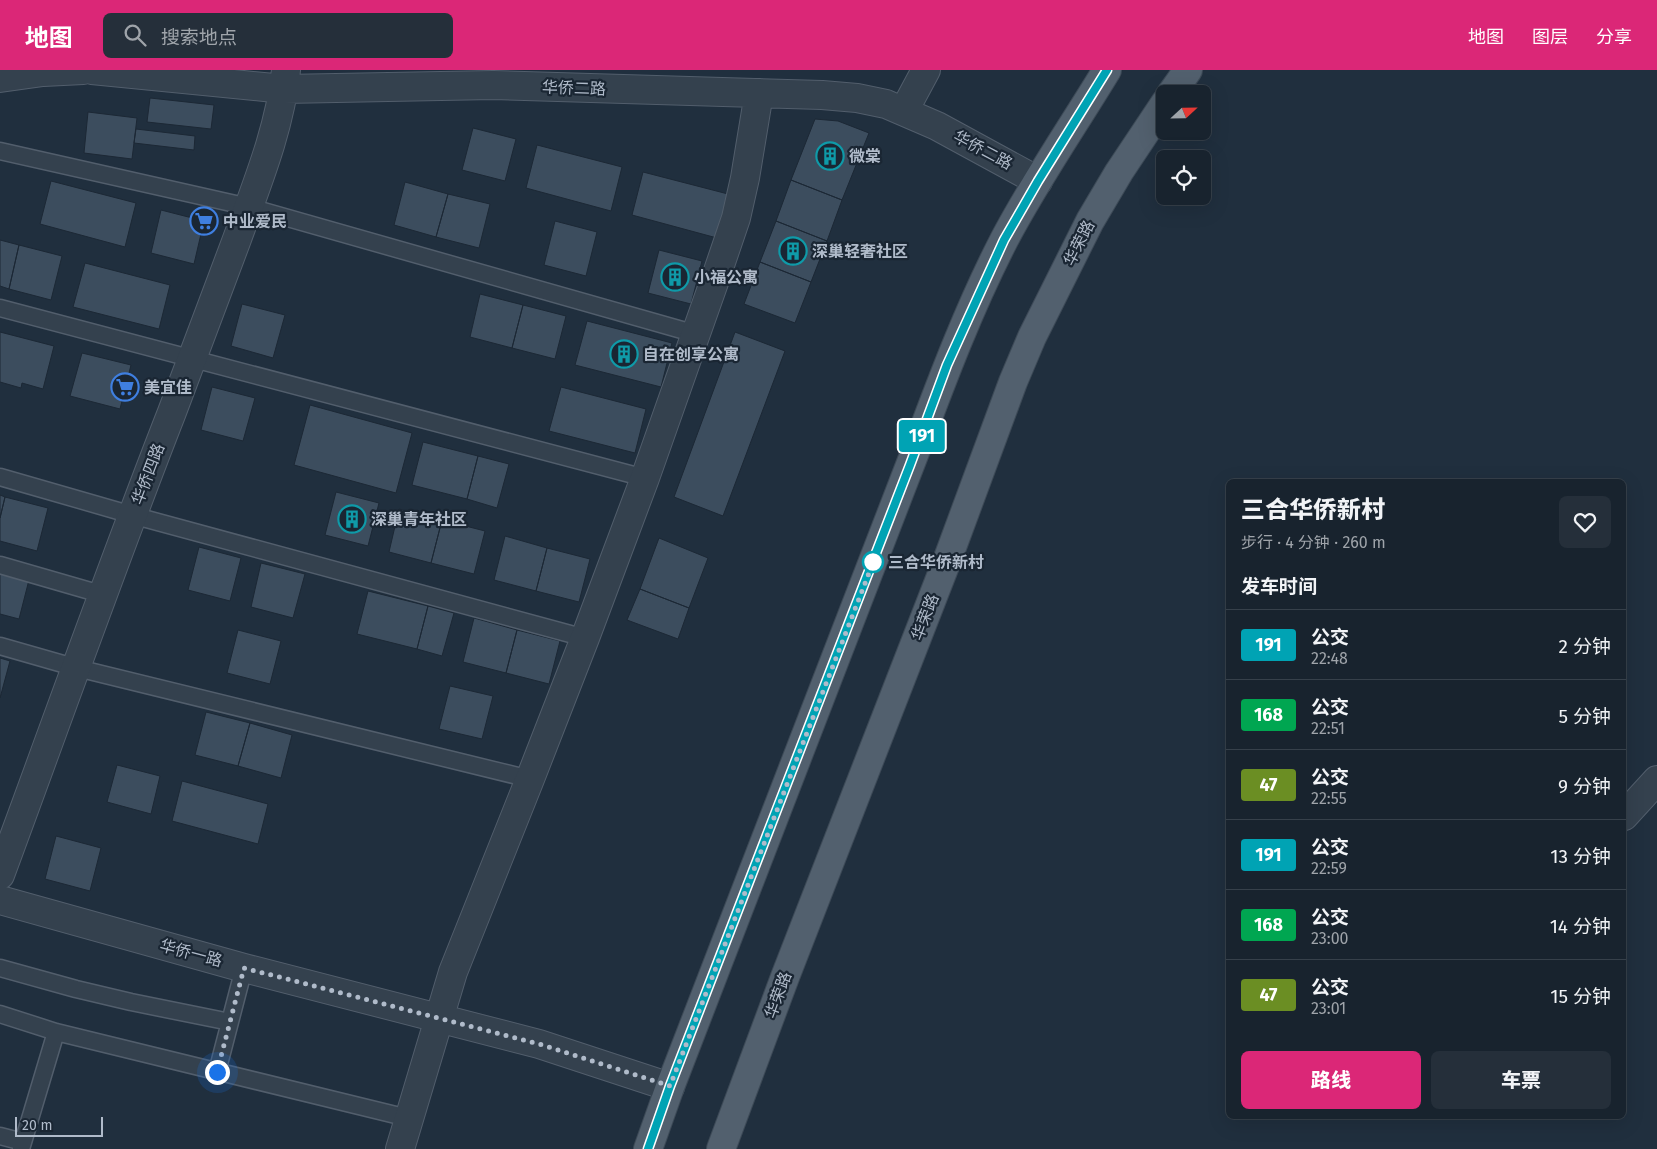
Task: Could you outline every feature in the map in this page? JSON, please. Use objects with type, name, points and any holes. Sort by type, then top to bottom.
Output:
[{"type":"main road","points":[[648,1149],[670,1086],[910,466],[947,365],[1004,240],[1107,70]]},
{"type":"main road","points":[[1177,85],[1188,70]]},
{"type":"main road","name":"华荣路","points":[[721,1149],[784,977],[934,596],[1013,382],[1032,337],[1090,221],[1119,172],[1156,116]]},
{"type":"street","points":[[0,78],[43,72],[82,70]]},
{"type":"street","name":"华侨二路","points":[[92,70],[285,80],[759,93],[857,98],[886,104],[937,126],[1038,181]]},
{"type":"street","points":[[904,111],[926,70]]},
{"type":"street","name":"华侨四路","points":[[0,875],[104,595],[132,514],[249,207],[279,116],[285,80]]},
{"type":"street","points":[[400,1149],[453,972],[530,779],[645,478],[736,218],[745,178],[759,93]]},
{"type":"street","points":[[1626,814],[1657,780]]},
{"type":"street","name":"华侨一路","points":[[0,900],[244,968],[539,1044],[670,1086]]},
{"type":"lane","points":[[0,151],[249,207],[696,334]]},
{"type":"lane","points":[[0,308],[645,478]]},
{"type":"lane","points":[[0,477],[584,638]]},
{"type":"lane","points":[[0,565],[104,595]]},
{"type":"lane","points":[[0,646],[77,668],[530,779]]},
{"type":"lane","points":[[0,968],[131,1002],[230,1022]]},
{"type":"lane","points":[[217,1072],[244,968]]},
{"type":"lane","points":[[0,1014],[56,1032],[408,1118]]},
{"type":"lane","points":[[0,1136],[22,1146],[56,1032]]},
{"type":"building","points":[[150,98],[214,105],[211,129],[147,122]]},
{"type":"building","points":[[88,112],[137,118],[132,159],[84,153]]},
{"type":"building","name":"微棠","points":[[815,119],[838,121],[869,133],[842,200],[791,180]]},
{"type":"building","points":[[473,128],[516,139],[505,181],[462,170]]},
{"type":"building","points":[[136,129],[195,136],[194,150],[134,143]]},
{"type":"building","points":[[537,145],[622,167],[611,211],[526,188]]},
{"type":"building","points":[[643,172],[728,194],[717,238],[632,215]]},
{"type":"building","name":"微棠","points":[[791,180],[842,200],[827,241],[776,221]]},
{"type":"building","points":[[51,181],[136,203],[125,247],[40,224]]},
{"type":"building","points":[[405,182],[448,194],[436,237],[394,225]]},
{"type":"building","points":[[448,194],[490,204],[479,248],[436,237]]},
{"type":"building","points":[[161,210],[204,221],[194,264],[151,253]]},
{"type":"building","points":[[555,221],[597,232],[586,276],[544,265]]},
{"type":"building","name":"深巢轻奢社区","points":[[776,221],[827,241],[811,282],[760,262]]},
{"type":"building","points":[[0,240],[19,245],[9,289],[0,286]]},
{"type":"building","points":[[19,245],[62,256],[51,300],[9,289]]},
{"type":"building","name":"小福公寓","points":[[659,250],[702,261],[691,304],[648,293]]},
{"type":"building","points":[[760,262],[811,282],[795,323],[744,304]]},
{"type":"building","points":[[85,263],[170,285],[159,329],[73,307]]},
{"type":"building","points":[[480,294],[523,305],[512,348],[470,337]]},
{"type":"building","points":[[242,304],[285,315],[273,358],[231,346]]},
{"type":"building","points":[[523,305],[566,316],[555,359],[512,348]]},
{"type":"building","name":"自在创享公寓","points":[[587,321],[672,343],[661,387],[575,365]]},
{"type":"building","points":[[0,332],[54,346],[43,389],[22,383],[21,388],[0,382]]},
{"type":"building","points":[[735,332],[785,351],[723,516],[674,497]]},
{"type":"building","points":[[82,353],[131,365],[120,409],[70,396]]},
{"type":"building","points":[[212,387],[255,398],[243,441],[201,430]]},
{"type":"building","points":[[561,387],[646,409],[635,453],[549,431]]},
{"type":"building","points":[[310,405],[412,433],[396,493],[294,465]]},
{"type":"building","points":[[423,442],[478,456],[467,499],[412,485]]},
{"type":"building","points":[[478,456],[509,464],[497,508],[467,499]]},
{"type":"building","name":"深巢青年社区","points":[[336,492],[379,503],[368,546],[325,535]]},
{"type":"building","points":[[0,495],[5,497],[0,518]]},
{"type":"building","points":[[5,497],[48,508],[37,551],[0,541],[0,518]]},
{"type":"building","points":[[399,509],[442,520],[431,563],[389,552]]},
{"type":"building","points":[[442,520],[485,531],[474,574],[431,563]]},
{"type":"building","points":[[505,536],[547,548],[536,591],[494,580]]},
{"type":"building","points":[[659,538],[708,558],[689,608],[640,589]]},
{"type":"building","points":[[199,547],[241,558],[230,601],[188,590]]},
{"type":"building","points":[[547,548],[590,559],[579,602],[536,591]]},
{"type":"building","points":[[261,563],[305,574],[293,618],[251,607]]},
{"type":"building","points":[[0,568],[30,576],[19,619],[0,614]]},
{"type":"building","points":[[640,589],[689,608],[678,639],[627,620]]},
{"type":"building","points":[[368,591],[428,606],[417,649],[357,634]]},
{"type":"building","points":[[428,606],[454,613],[442,656],[417,649]]},
{"type":"building","points":[[474,618],[517,630],[506,673],[463,662]]},
{"type":"building","points":[[238,630],[281,641],[270,684],[227,673]]},
{"type":"building","points":[[517,630],[560,641],[549,684],[506,673]]},
{"type":"building","points":[[0,658],[10,661],[0,698]]},
{"type":"building","points":[[450,686],[493,696],[482,739],[439,729]]},
{"type":"building","points":[[206,712],[250,723],[238,766],[195,755]]},
{"type":"building","points":[[250,723],[292,735],[281,778],[238,766]]},
{"type":"building","points":[[117,765],[160,776],[151,814],[107,802]]},
{"type":"building","points":[[182,781],[268,804],[258,844],[172,821]]},
{"type":"building","points":[[56,836],[101,848],[90,891],[45,879]]},
{"type":"bus line","name":"191","points":[[648,1149],[670,1086],[807,735],[947,365],[1004,240],[1107,70]]},
{"type":"place","name":"微棠","points":[[830,156]]},
{"type":"place","name":"中业爱民","points":[[204,221]]},
{"type":"place","name":"深巢轻奢社区","points":[[793,251]]},
{"type":"place","name":"小福公寓","points":[[675,277]]},
{"type":"place","name":"自在创享公寓","points":[[624,354]]},
{"type":"place","name":"美宜佳","points":[[125,387]]},
{"type":"place","name":"深巢青年社区","points":[[352,519]]},
{"type":"place","name":"三合华侨新村","points":[[873,562]]},
{"type":"route","points":[[217,1072],[244,968],[539,1044],[670,1086],[876,555],[873,562]]}]
